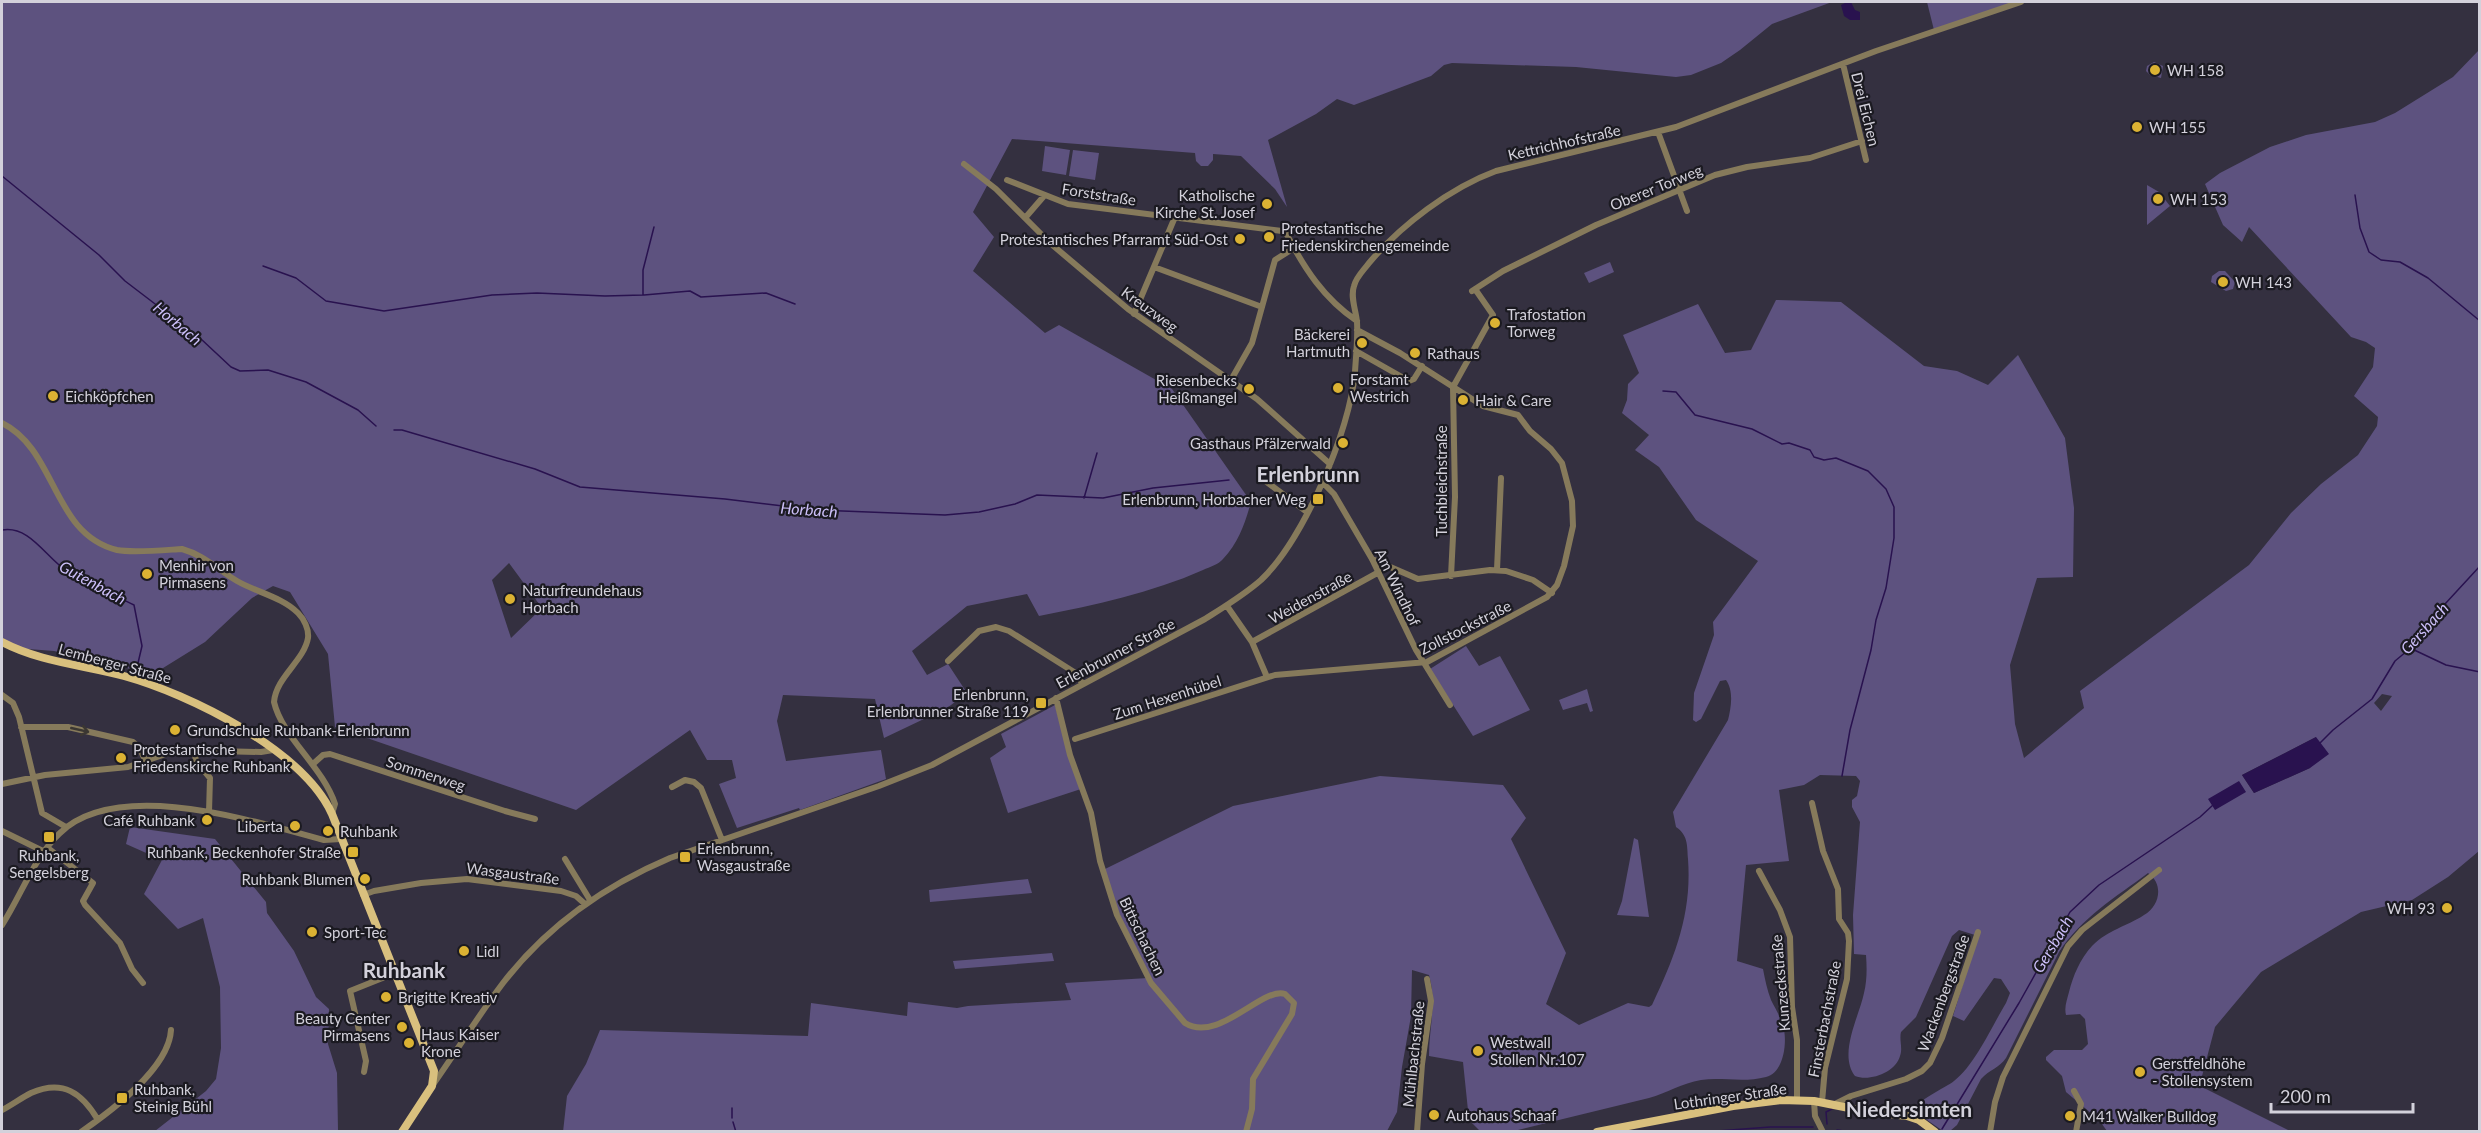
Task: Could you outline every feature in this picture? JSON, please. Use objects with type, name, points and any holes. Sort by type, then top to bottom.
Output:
[{"type":"main road","name":"Lemberger Straße","points":[[2,642],[33,656],[123,676],[177,694],[216,714],[273,750],[308,778],[332,814],[434,1071],[432,1086],[402,1131]]},
{"type":"main road","name":"Lothringer Straße","points":[[1597,1131],[1753,1103],[1797,1100],[1907,1116],[1935,1131]]},
{"type":"street","name":"Kettrichhofstraße","points":[[1357,330],[1353,290],[1360,274],[1392,238],[1466,184],[1496,171],[1658,132],[2021,2]]},
{"type":"street","name":"Drei Eichen","points":[[1843,64],[1866,160]]},
{"type":"street","points":[[1658,132],[1687,211]]},
{"type":"street","name":"Oberer Torweg","points":[[1453,387],[1493,315],[1474,290],[1533,255],[1622,213],[1680,190],[1738,168],[1810,158],[1862,141]]},
{"type":"street","name":"Kreuzweg","points":[[964,164],[996,189],[1024,218],[1134,314],[1269,408],[1330,464]]},
{"type":"street","name":"Forststraße","points":[[1007,180],[1044,196],[1078,206],[1282,231],[1286,233],[1317,285],[1337,306],[1357,321]]},
{"type":"street","name":"Forststraße","points":[[1024,218],[1044,196]]},
{"type":"street","points":[[1134,314],[1175,217]]},
{"type":"street","points":[[1231,380],[1250,349],[1275,260],[1294,248]]},
{"type":"street","points":[[1154,267],[1262,307]]},
{"type":"street","points":[[1357,330],[1422,366],[1483,406],[1518,415],[1530,431],[1551,449],[1562,463],[1574,517],[1560,578],[1552,593],[1528,578],[1497,570],[1418,579],[1372,559]]},
{"type":"street","name":"Erlenbrunner Straße","points":[[432,1086],[492,998],[517,966],[552,930],[587,902],[649,867],[921,770],[1227,606],[1262,579],[1308,513],[1330,464],[1352,390],[1357,330]]},
{"type":"street","points":[[1356,351],[1409,381],[1414,379],[1422,366]]},
{"type":"street","name":"Tuchbleichstraße","points":[[1451,576],[1455,497],[1453,387]]},
{"type":"street","points":[[2,423],[18,433],[32,449],[72,519],[91,537],[124,551],[182,549],[191,552],[206,559],[239,582],[284,603],[298,613],[306,626],[308,636],[277,689],[274,702],[285,726],[313,764],[334,801],[335,808],[332,814]]},
{"type":"street","points":[[1260,477],[1308,513]]},
{"type":"street","points":[[1497,570],[1501,478]]},
{"type":"street","name":"Am Windhof","points":[[1322,482],[1335,494],[1379,572],[1423,663],[1450,705]]},
{"type":"street","name":"Weidenstraße","points":[[1252,642],[1379,572]]},
{"type":"street","name":"Zollstockstraße","points":[[1267,677],[1423,663],[1552,593]]},
{"type":"street","points":[[1227,606],[1252,642],[1267,677]]},
{"type":"street","points":[[948,661],[979,631],[990,627],[1000,627],[1074,672],[1083,684]]},
{"type":"street","name":"Zum Hexenhübel","points":[[1075,739],[1267,677]]},
{"type":"street","points":[[2,694],[13,703],[42,813],[66,827]]},
{"type":"street","name":"Bittschachen","points":[[1056,699],[1070,755],[1091,813],[1107,886],[1128,939],[1151,983],[1185,1023],[1192,1028],[1208,1027],[1242,1013],[1273,993],[1285,994],[1294,1003],[1292,1014],[1253,1079],[1252,1109],[1246,1131]]},
{"type":"street","points":[[21,727],[68,727],[133,742],[139,747],[146,762]]},
{"type":"street","points":[[2,784],[34,777],[128,767],[172,751],[194,749],[261,752],[273,750]]},
{"type":"street","points":[[194,749],[196,761],[210,778],[209,812]]},
{"type":"street","name":"Sommerweg","points":[[313,764],[323,755],[330,754],[534,819]]},
{"type":"street","points":[[672,787],[685,780],[701,788],[722,840]]},
{"type":"street","name":"Finsterbachstraße","points":[[1812,803],[1820,840],[1839,894],[1839,919],[1848,933],[1849,941],[1846,979],[1818,1102]]},
{"type":"street","points":[[2,925],[47,850],[66,827],[85,815],[116,808],[159,807],[209,812],[324,840],[341,839]]},
{"type":"street","points":[[2,831],[47,850],[93,883],[84,899],[85,906],[120,943],[132,969],[143,983]]},
{"type":"street","name":"Wasgaustraße","points":[[565,859],[587,902]]},
{"type":"street","points":[[1990,1131],[1995,1102],[2003,1077],[2068,946],[2082,930],[2159,870]]},
{"type":"street","name":"Kunzeckstraße","points":[[1759,872],[1780,910],[1790,938],[1792,1007],[1797,1040],[1797,1100]]},
{"type":"street","name":"Wasgaustraße","points":[[363,895],[374,891],[456,878],[561,891],[587,902]]},
{"type":"street","name":"Wackenbergstraße","points":[[1833,1104],[1906,1079],[1922,1071],[1930,1063],[1942,1038],[1978,932]]},
{"type":"street","points":[[364,1072],[366,1061],[350,991],[395,973]]},
{"type":"street","name":"Mühlbachstraße","points":[[1417,1131],[1422,1064],[1431,1001],[1427,979]]},
{"type":"street","points":[[81,1131],[119,1104],[142,1081],[166,1048],[171,1030]]},
{"type":"street","points":[[434,1071],[445,1067]]},
{"type":"street","points":[[2,1110],[38,1091],[64,1089],[84,1098],[98,1120]]},
{"type":"street","points":[[2074,1091],[2082,1104],[2076,1131]]},
{"type":"street","points":[[1818,1102],[1815,1116],[1823,1131]]},
{"type":"shaded area","points":[[2,2],[1832,2],[1772,24],[1721,63],[1691,75],[1676,77],[1576,67],[1452,63],[1444,65],[1431,76],[1354,105],[1337,99],[1316,114],[1268,140],[1287,207],[1275,189],[1241,156],[1213,154],[1213,160],[1208,166],[1201,166],[1196,161],[1195,153],[1012,139],[973,212],[994,237],[973,271],[1045,333],[1059,325],[1172,389],[1251,502],[1241,532],[1229,553],[1211,567],[1183,578],[1102,603],[1039,616],[1027,594],[967,606],[912,651],[927,675],[948,664],[967,693],[947,708],[884,738],[875,699],[783,695],[777,721],[786,761],[881,750],[886,779],[800,810],[799,808],[737,828],[719,784],[736,778],[732,760],[707,760],[690,730],[576,810],[335,727],[328,654],[290,592],[273,586],[252,598],[205,642],[155,673],[143,674],[122,666],[54,651],[2,647]],"holes":[[[509,563],[542,608],[511,638],[492,580]]]},
{"type":"shaded area","points":[[1851,2],[1855,10],[1860,12],[1860,20],[1850,20],[1844,16],[1841,5]]},
{"type":"shaded area","points":[[1927,2],[2020,2],[1934,30]]},
{"type":"shaded area","points":[[2479,50],[2479,851],[2448,877],[2412,900],[2361,912],[2261,972],[2215,1027],[2201,1080],[2204,1088],[2290,1131],[2107,1131],[2099,1120],[2066,1092],[2062,1076],[2046,1060],[2046,1057],[2054,1050],[2082,1050],[2088,1044],[2085,1019],[2080,1014],[2066,1015],[2066,1003],[2073,980],[2092,946],[2111,932],[2144,915],[2154,906],[2158,889],[2148,873],[2088,918],[2068,940],[2059,952],[2006,1058],[1981,1079],[1957,1125],[1950,1131],[1943,1131],[1914,1111],[1919,1103],[1962,1074],[1989,1034],[2010,993],[2001,979],[1994,978],[1964,1021],[1953,1016],[1976,942],[1975,935],[1959,930],[1952,936],[1916,1017],[1901,1032],[1901,1053],[1898,1062],[1888,1071],[1875,1077],[1855,1076],[1850,1067],[1849,1046],[1864,993],[1867,970],[1866,955],[1854,954],[1853,915],[1860,822],[1852,807],[1852,800],[1857,796],[1860,781],[1856,776],[1820,775],[1804,785],[1779,790],[1789,861],[1746,865],[1737,961],[1763,969],[1766,984],[1782,1022],[1785,1036],[1780,1064],[1772,1074],[1766,1077],[1750,1080],[1701,1080],[1649,1098],[1514,1131],[1479,1130],[1469,1120],[1463,1062],[1429,1056],[1433,1005],[1431,985],[1429,975],[1412,970],[1411,1016],[1397,1112],[1387,1131],[563,1132],[567,1096],[586,1064],[600,1030],[808,1036],[811,1003],[907,1016],[908,1002],[957,1008],[1071,1000],[1065,983],[1148,978],[1128,939],[1103,870],[1233,806],[1380,776],[1503,785],[1526,818],[1511,839],[1566,953],[1546,1004],[1579,1025],[1628,1003],[1649,1007],[1652,1005],[1675,952],[1687,898],[1689,879],[1687,845],[1683,833],[1676,827],[1673,812],[1728,720],[1730,710],[1731,694],[1726,680],[1720,681],[1701,719],[1696,722],[1693,720],[1694,693],[1714,635],[1713,622],[1758,561],[1696,520],[1659,467],[1635,450],[1649,435],[1622,413],[1627,400],[1628,384],[1639,373],[1623,335],[1698,304],[1725,353],[1751,350],[1776,300],[1841,302],[1924,366],[1957,371],[1988,385],[2018,355],[2065,438],[2074,508],[2073,577],[2037,578],[2010,665],[2015,724],[2024,758],[2084,708],[2080,691],[2249,565],[2291,513],[2321,484],[2358,455],[2377,426],[2378,417],[2354,396],[2373,367],[2375,348],[2351,337],[2249,227],[2242,242],[2223,225],[2205,184],[2220,173],[2270,147],[2306,135],[2375,122],[2395,113],[2453,77]],"holes":[[[2382,694],[2392,696],[2381,711],[2374,703]],[[2316,737],[2310,768],[2254,793],[2242,775]]]},
{"type":"shaded area","points":[[2154,62],[2163,66],[2161,78],[2150,75],[2146,71],[2147,66]]},
{"type":"shaded area","points":[[1045,146],[1070,150],[1066,175],[1042,171]]},
{"type":"shaded area","points":[[1073,150],[1099,153],[1095,180],[1069,176]]},
{"type":"shaded area","points":[[2147,185],[2159,192],[2170,206],[2147,225]]},
{"type":"shaded area","points":[[1610,262],[1614,272],[1589,283],[1584,273]]},
{"type":"shaded area","points":[[2219,271],[2225,271],[2235,282],[2233,289],[2226,291],[2211,282],[2212,276]]},
{"type":"shaded area","points":[[1466,646],[1479,666],[1500,656],[1530,710],[1473,736],[1430,669]]},
{"type":"shaded area","points":[[1587,689],[1593,711],[1590,712],[1587,703],[1563,710],[1559,700]]},
{"type":"shaded area","points":[[1055,705],[1081,789],[1008,813],[990,758],[1006,747],[1001,734]]},
{"type":"shaded area","points":[[2316,737],[2329,754],[2310,768],[2254,793],[2242,775]]},
{"type":"shaded area","points":[[2239,781],[2246,792],[2215,810],[2208,799]]},
{"type":"shaded area","points":[[130,827],[215,839],[266,902],[267,913],[294,951],[316,997],[329,1009],[328,1044],[337,1073],[338,1131],[155,1131],[206,1091],[216,1079],[221,1048],[220,987],[203,918],[178,929],[144,894],[162,860],[126,844]]},
{"type":"shaded area","points":[[1634,838],[1638,840],[1649,917],[1617,915],[1622,901]]},
{"type":"shaded area","points":[[1028,879],[1032,893],[930,902],[929,890]]},
{"type":"shaded area","points":[[1052,953],[1054,961],[955,969],[953,961]]},
{"type":"waterway","name":"Horbach","points":[[2,176],[99,255],[125,281],[201,339],[231,367],[240,371],[268,370],[306,382],[358,410],[376,426]]},
{"type":"waterway","points":[[2355,195],[2360,228],[2369,252],[2381,260],[2400,262],[2428,278],[2480,321]]},
{"type":"waterway","points":[[263,266],[296,278],[326,301],[384,311],[492,295],[537,293],[643,295],[643,270],[654,227]]},
{"type":"waterway","points":[[644,295],[690,291],[701,297],[766,293],[795,304]]},
{"type":"waterway","points":[[1663,391],[1676,392],[1695,415],[1752,429],[1782,444],[1789,443],[1810,450],[1814,457],[1824,460],[1836,458],[1868,471],[1886,489],[1894,507],[1894,538],[1886,588],[1876,620],[1871,650],[1850,730],[1842,776]]},
{"type":"waterway","name":"Horbach","points":[[394,430],[402,430],[535,469],[580,487],[725,499],[817,510],[945,515],[979,512],[1015,504],[1037,495],[1103,498],[1153,488],[1229,480]]},
{"type":"waterway","points":[[1084,498],[1097,453]]},
{"type":"waterway","name":"Gutenbach","points":[[2,530],[21,532],[67,571],[134,605],[142,646],[138,663]]},
{"type":"waterway","name":"Gersbach","points":[[2320,743],[2372,699],[2395,661],[2407,651],[2433,617],[2480,566]]},
{"type":"waterway","points":[[2410,648],[2446,665],[2480,672]]},
{"type":"waterway","name":"Gersbach","points":[[1942,1129],[2019,1003],[2070,912],[2099,885],[2200,817],[2213,805]]},
{"type":"waterway","points":[[1847,1103],[1851,1102]]},
{"type":"waterway","points":[[732,1108],[732,1118]]},
{"type":"waterway","points":[[1827,1124],[1826,1112],[1832,1109]]},
{"type":"waterway","points":[[733,1122],[736,1132]]},
{"type":"waterway","points":[[1704,1132],[1770,1127],[1813,1127]]},
{"type":"waterway","points":[[1837,1130],[1851,1132]]},
{"type":"place","name":"WH 158","points":[[2155,70]]},
{"type":"place","name":"WH 155","points":[[2137,127]]},
{"type":"place","name":"WH 153","points":[[2158,199]]},
{"type":"place","name":"Katholische Kirche St. Josef","points":[[1267,204]]},
{"type":"place","name":"Protestantische Friedenskirchengemeinde","points":[[1269,237]]},
{"type":"place","name":"Protestantisches Pfarramt Süd-Ost","points":[[1240,239]]},
{"type":"place","name":"WH 143","points":[[2223,282]]},
{"type":"place","name":"Trafostation Torweg","points":[[1495,323]]},
{"type":"place","name":"Bäckerei Hartmuth","points":[[1362,343]]},
{"type":"place","name":"Rathaus","points":[[1415,353]]},
{"type":"place","name":"Forstamt Westrich","points":[[1338,388]]},
{"type":"place","name":"Riesenbecks Heißmangel","points":[[1249,389]]},
{"type":"place","name":"Eichköpfchen","points":[[53,396]]},
{"type":"place","name":"Hair & Care","points":[[1463,400]]},
{"type":"place","name":"Gasthaus Pfälzerwald","points":[[1343,443]]},
{"type":"place","name":"Erlenbrunn, Horbacher Weg","points":[[1318,499]]},
{"type":"place","name":"Menhir von Pirmasens","points":[[147,574]]},
{"type":"place","name":"Naturfreundehaus Horbach","points":[[510,599]]},
{"type":"place","name":"Erlenbrunn, Erlenbrunner Straße 119","points":[[1041,703]]},
{"type":"place","name":"Grundschule Ruhbank-Erlenbrunn","points":[[175,730]]},
{"type":"place","name":"Protestantische Friedenskirche Ruhbank","points":[[121,758]]},
{"type":"place","name":"Café Ruhbank","points":[[207,820]]},
{"type":"place","name":"Liberta","points":[[295,826]]},
{"type":"place","name":"Ruhbank","points":[[328,831]]},
{"type":"place","name":"Ruhbank, Sengelsberg","points":[[49,837]]},
{"type":"place","name":"Ruhbank, Beckenhofer Straße","points":[[353,852]]},
{"type":"place","name":"Erlenbrunn, Wasgaustraße","points":[[685,857]]},
{"type":"place","name":"Ruhbank Blumen","points":[[365,879]]},
{"type":"place","name":"WH 93","points":[[2447,908]]},
{"type":"place","name":"Sport-Tec","points":[[312,932]]},
{"type":"place","name":"Lidl","points":[[464,951]]},
{"type":"place","name":"Brigitte Kreativ","points":[[386,997]]},
{"type":"place","name":"Beauty Center Pirmasens","points":[[402,1027]]},
{"type":"place","name":"Haus Kaiser Krone","points":[[409,1043]]},
{"type":"place","name":"Westwall Stollen Nr.107","points":[[1478,1051]]},
{"type":"place","name":"Gerstfeldhöhe - Stollensystem","points":[[2140,1072]]},
{"type":"place","name":"Ruhbank, Steinig Bühl","points":[[122,1098]]},
{"type":"place","name":"Autohaus Schaaf","points":[[1434,1115]]},
{"type":"place","name":"M41 Walker Bulldog","points":[[2070,1116]]},
{"type":"district","name":"Erlenbrunn","points":[[1308,473]]},
{"type":"district","name":"Ruhbank","points":[[404,969]]},
{"type":"district","name":"Niedersimten","points":[[1909,1108]]}]
